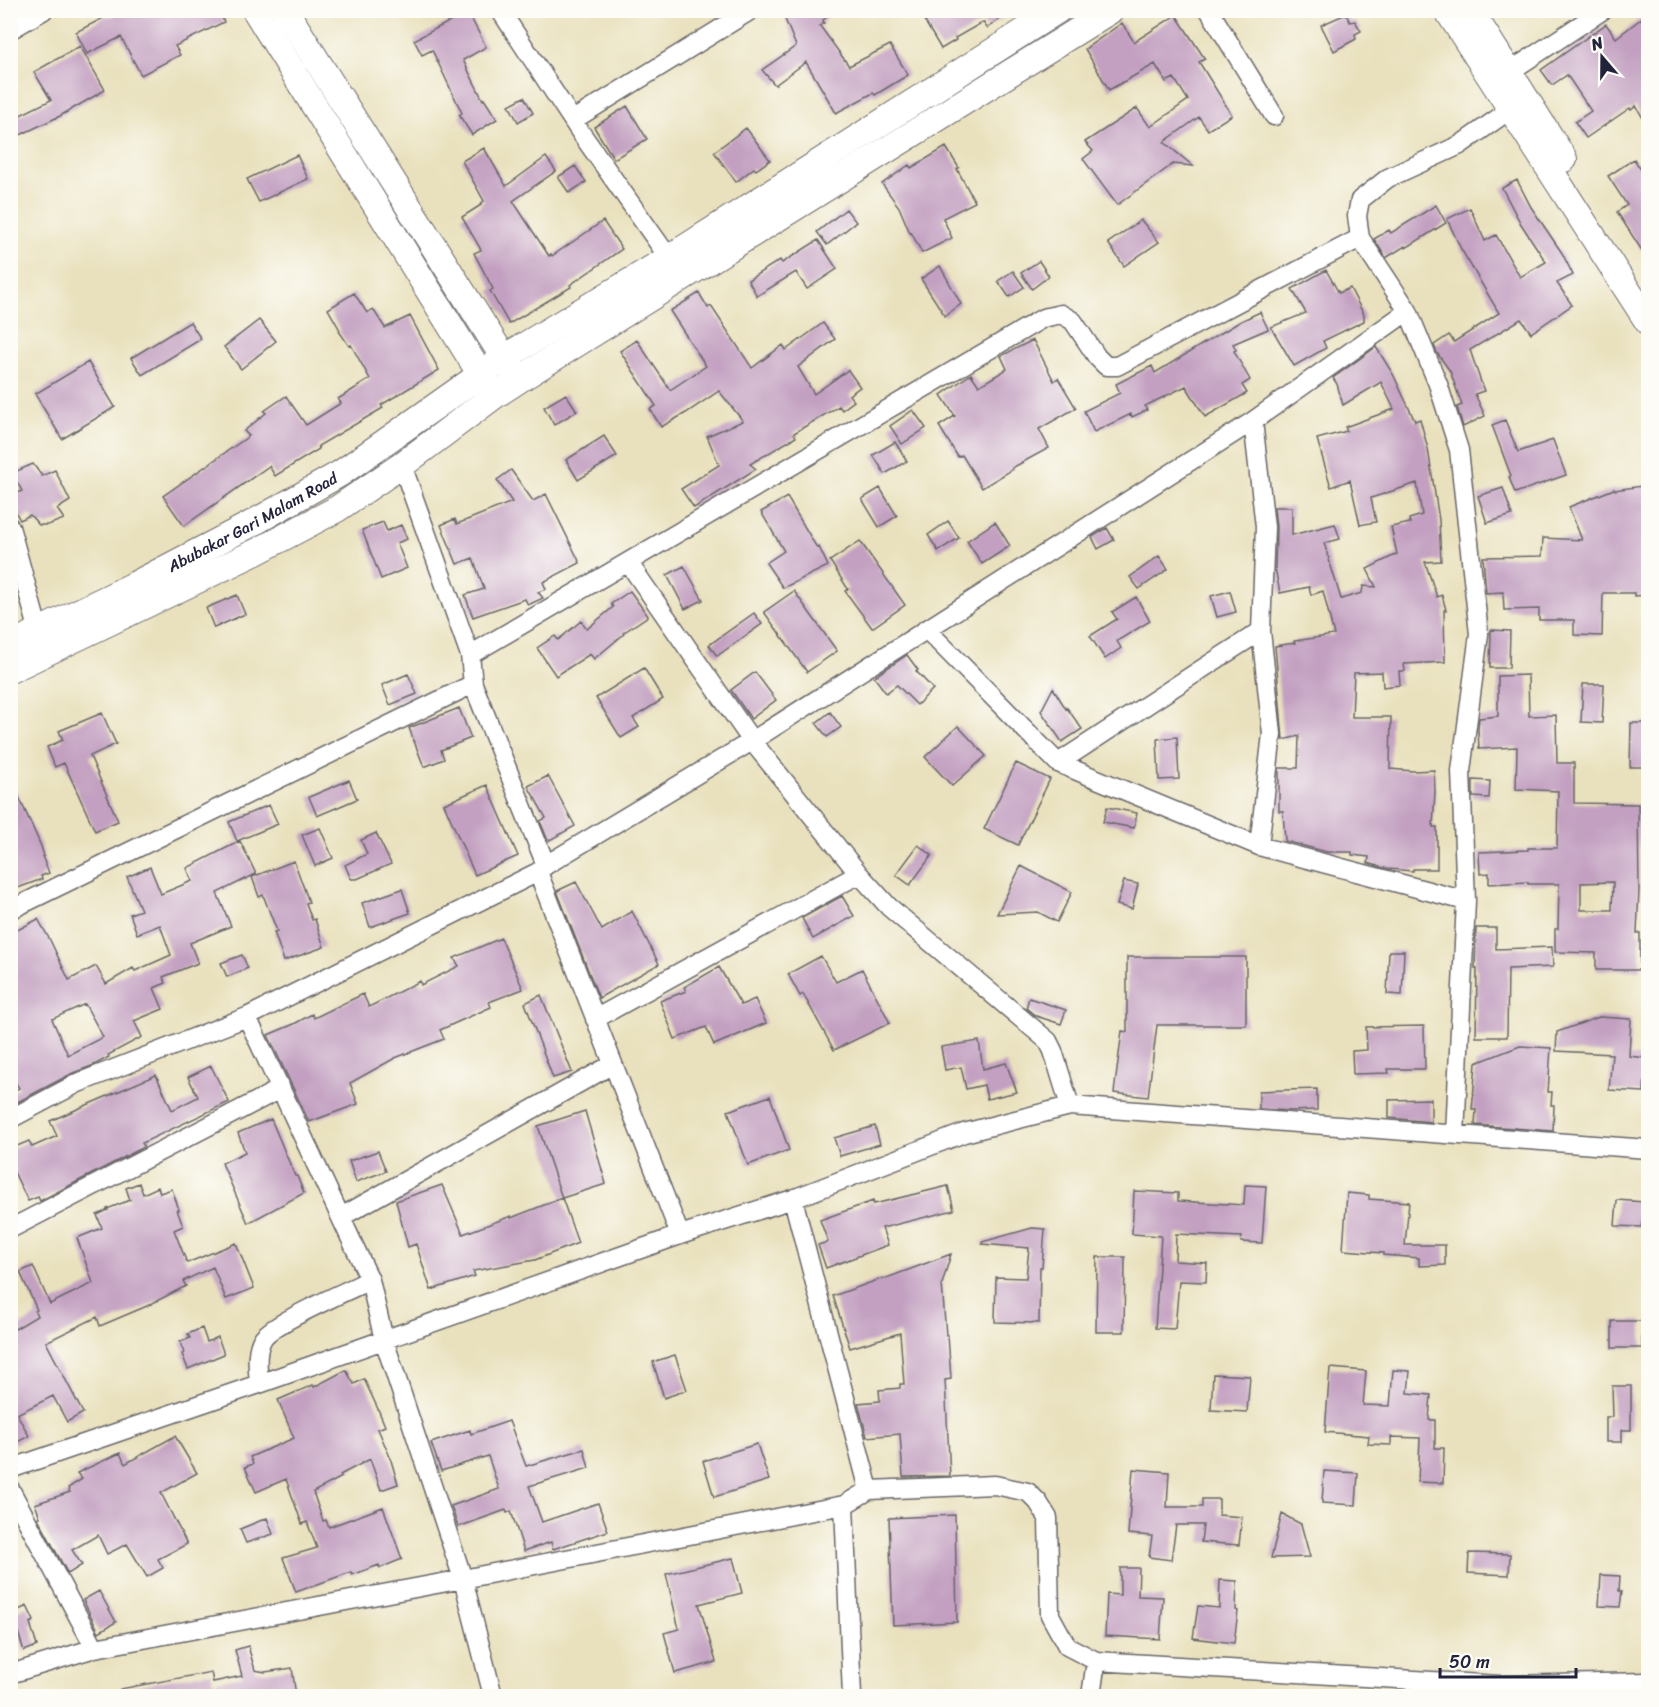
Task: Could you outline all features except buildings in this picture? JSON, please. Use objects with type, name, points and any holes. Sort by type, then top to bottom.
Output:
[{"type":"street","points":[[10,30],[44,10]]},
{"type":"street","points":[[255,10],[494,396]]},
{"type":"street","points":[[285,10],[504,358],[520,379]]},
{"type":"street","points":[[500,10],[669,258]]},
{"type":"street","name":"Abubakar Gari Malam Road","points":[[10,645],[254,523],[341,473],[479,374],[669,258],[1058,10]]},
{"type":"street","points":[[10,670],[256,552],[337,509],[520,379],[1111,10]]},
{"type":"street","points":[[1209,10],[1274,116]]},
{"type":"street","points":[[1447,10],[1648,322]]},
{"type":"street","points":[[1470,10],[1648,291]]},
{"type":"street","points":[[1509,72],[1603,10]]},
{"type":"street","points":[[573,120],[745,12]]},
{"type":"street","points":[[1455,1135],[1466,900],[1461,771],[1479,634],[1459,450],[1438,384],[1408,311],[1360,238],[1357,216],[1360,200],[1388,178],[1460,145],[1511,109]]},
{"type":"street","points":[[470,655],[1043,318],[1061,314],[1073,321],[1097,357],[1106,366],[1117,366],[1360,238]]},
{"type":"street","points":[[10,1119],[78,1083],[247,1017],[542,869],[752,741],[1252,422],[1408,311]]},
{"type":"street","points":[[1252,422],[1265,527],[1261,631],[1272,734],[1259,846]]},
{"type":"street","points":[[402,465],[470,655],[473,684],[595,1019],[680,1235]]},
{"type":"street","points":[[10,527],[39,632]]},
{"type":"street","points":[[628,562],[752,741],[859,874],[889,907],[1048,1041],[1070,1106]]},
{"type":"street","points":[[926,629],[1058,763],[1259,846],[1466,900]]},
{"type":"street","points":[[1058,763],[1153,702],[1190,675],[1261,631]]},
{"type":"street","points":[[10,910],[473,684]]},
{"type":"street","points":[[595,1019],[859,874]]},
{"type":"street","points":[[247,1017],[369,1280],[384,1340],[464,1579],[494,1696]]},
{"type":"street","points":[[341,1217],[613,1064]]},
{"type":"street","points":[[10,1229],[280,1089]]},
{"type":"street","points":[[10,1469],[259,1384],[680,1235],[793,1200],[964,1133],[1070,1106],[1648,1149]]},
{"type":"street","points":[[793,1200],[869,1490]]},
{"type":"street","points":[[259,1384],[257,1352],[264,1336],[286,1321],[369,1280]]},
{"type":"street","points":[[10,1674],[95,1648],[843,1505],[869,1490],[995,1485],[1029,1492],[1038,1502],[1047,1518],[1050,1615],[1067,1646],[1096,1661],[1499,1685],[1648,1682]]},
{"type":"street","points":[[10,1490],[95,1648]]},
{"type":"street","points":[[843,1505],[852,1696]]},
{"type":"street","points":[[1091,1696],[1096,1661]]}]
